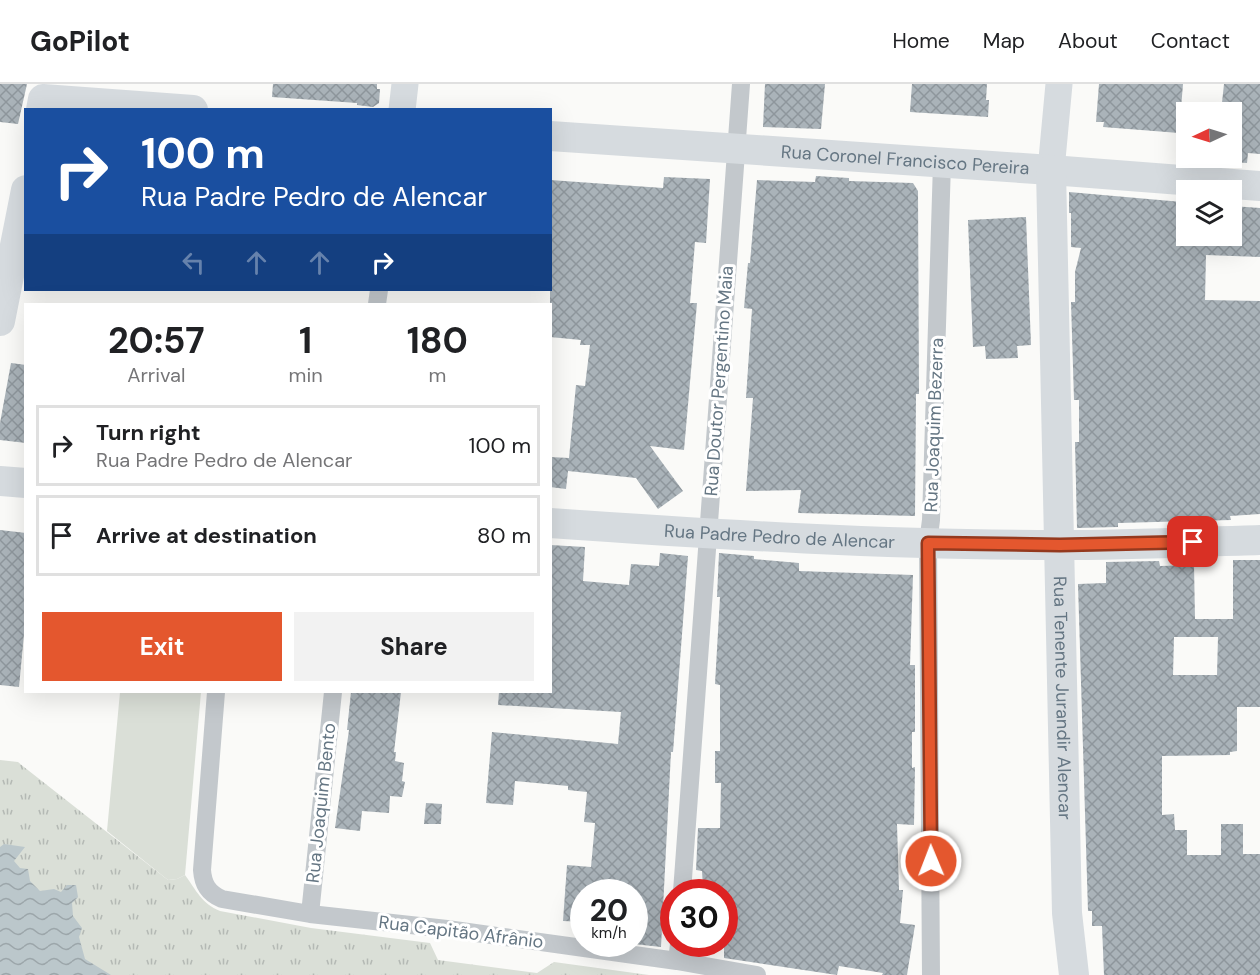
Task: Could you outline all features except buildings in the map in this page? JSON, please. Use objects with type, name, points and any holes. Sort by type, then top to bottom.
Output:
[{"type":"main road","points":[[43,98],[168,108]]},
{"type":"main road","name":"Rua Coronel Francisco Pereira","points":[[552,136],[1260,186]]},
{"type":"main road","name":"Rua Tenente Jurandir Alencar","points":[[1052,170],[1067,913],[1074,975]]},
{"type":"main road","points":[[0,321],[24,200]]},
{"type":"main road","points":[[0,481],[24,483]]},
{"type":"main road","name":"Rua Padre Pedro de Alencar","points":[[552,523],[709,534],[928,543],[1060,545],[1260,540]]},
{"type":"street","points":[[402,108],[405,84]]},
{"type":"street","name":"Rua Doutor Pergentino Maia","points":[[683,879],[741,84]]},
{"type":"street","points":[[1052,170],[1059,84]]},
{"type":"street","name":"Rua Joaquim Bezerra","points":[[931,975],[928,543],[931,520],[942,163]]},
{"type":"street","name":"Rua Capitão Afrânio","points":[[216,693],[202,870],[205,885],[213,895],[222,899],[310,914],[660,950]]},
{"type":"street","name":"Rua Joaquim Bento","points":[[310,914],[333,693]]},
{"type":"street","name":"Rua Capitão Afrânio","points":[[695,957],[757,975]]},
{"type":"green space","points":[[120,693],[201,693],[185,875],[168,880],[107,831]]},
{"type":"green space","points":[[0,760],[18,762],[168,880],[185,875],[204,900],[220,911],[311,928],[430,943],[438,960],[537,973],[554,962],[649,975],[0,975]]},
{"type":"water","points":[[4,844],[25,847],[14,861],[20,868],[28,869],[30,881],[40,891],[54,889],[61,892],[67,885],[76,885],[78,897],[72,903],[73,916],[82,928],[79,937],[85,959],[111,975],[0,975],[0,847]]},
{"type":"route","points":[[931,861],[928,543],[1060,545],[1193,542]]}]
